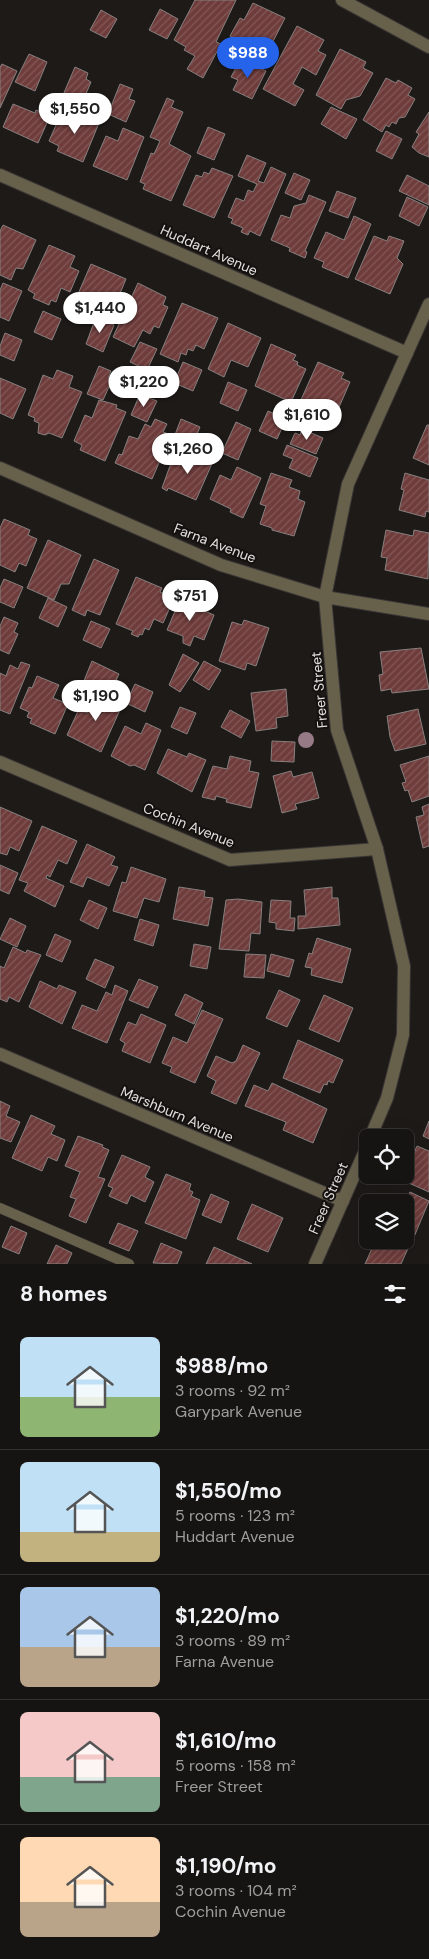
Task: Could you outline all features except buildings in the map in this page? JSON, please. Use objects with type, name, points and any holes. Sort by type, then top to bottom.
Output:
[{"type":"street","points":[[342,0],[429,47]]},
{"type":"street","name":"Huddart Avenue","points":[[0,175],[407,353]]},
{"type":"street","name":"Freer Street","points":[[374,1129],[387,1098],[403,1035],[404,966],[377,849],[337,730],[326,596],[348,484],[429,304]]},
{"type":"street","name":"Farna Avenue","points":[[0,468],[221,565],[326,596],[429,614]]},
{"type":"street","name":"Cochin Avenue","points":[[0,762],[230,860],[377,849]]},
{"type":"street","name":"Marshburn Avenue","points":[[0,1054],[343,1201]]},
{"type":"street","name":"Freer Street","points":[[315,1264],[359,1165]]},
{"type":"lane","points":[[0,1208],[129,1264]]}]
